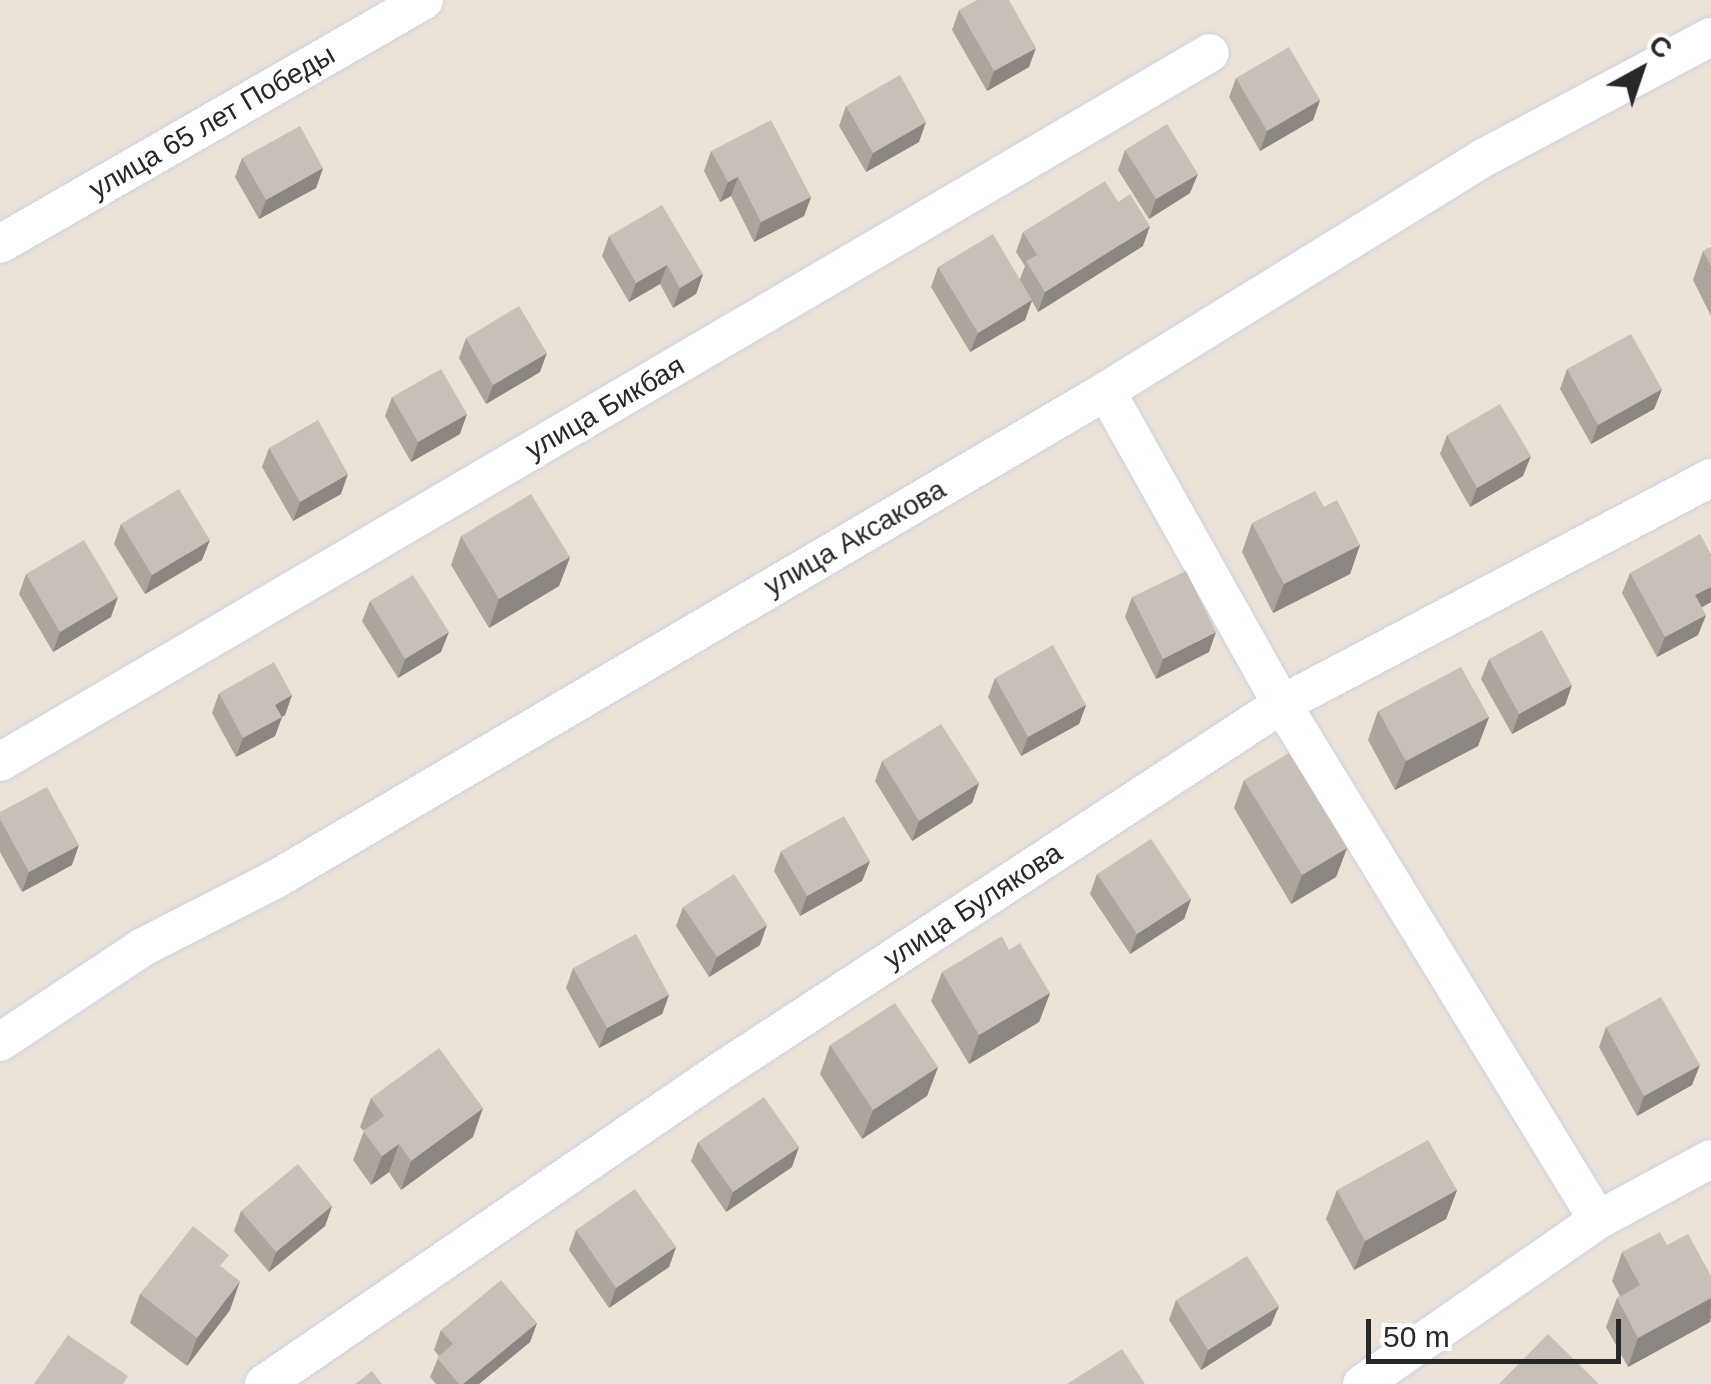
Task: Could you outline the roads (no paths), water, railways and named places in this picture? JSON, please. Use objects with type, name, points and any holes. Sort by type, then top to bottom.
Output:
[{"type":"street","name":"улица 65 лет Победы","points":[[0,244],[424,0]]},
{"type":"street","name":"улица Аксакова","points":[[0,1042],[144,947],[276,879],[1106,391],[1485,157],[1711,37]]},
{"type":"street","name":"улица Бикбая","points":[[0,762],[1210,54]]},
{"type":"street","points":[[1106,391],[1282,704],[1598,1220]]},
{"type":"street","name":"улица Булякова","points":[[264,1384],[721,1071],[1282,704],[1711,478]]},
{"type":"street","points":[[1362,1384],[1598,1220],[1711,1158]]}]
